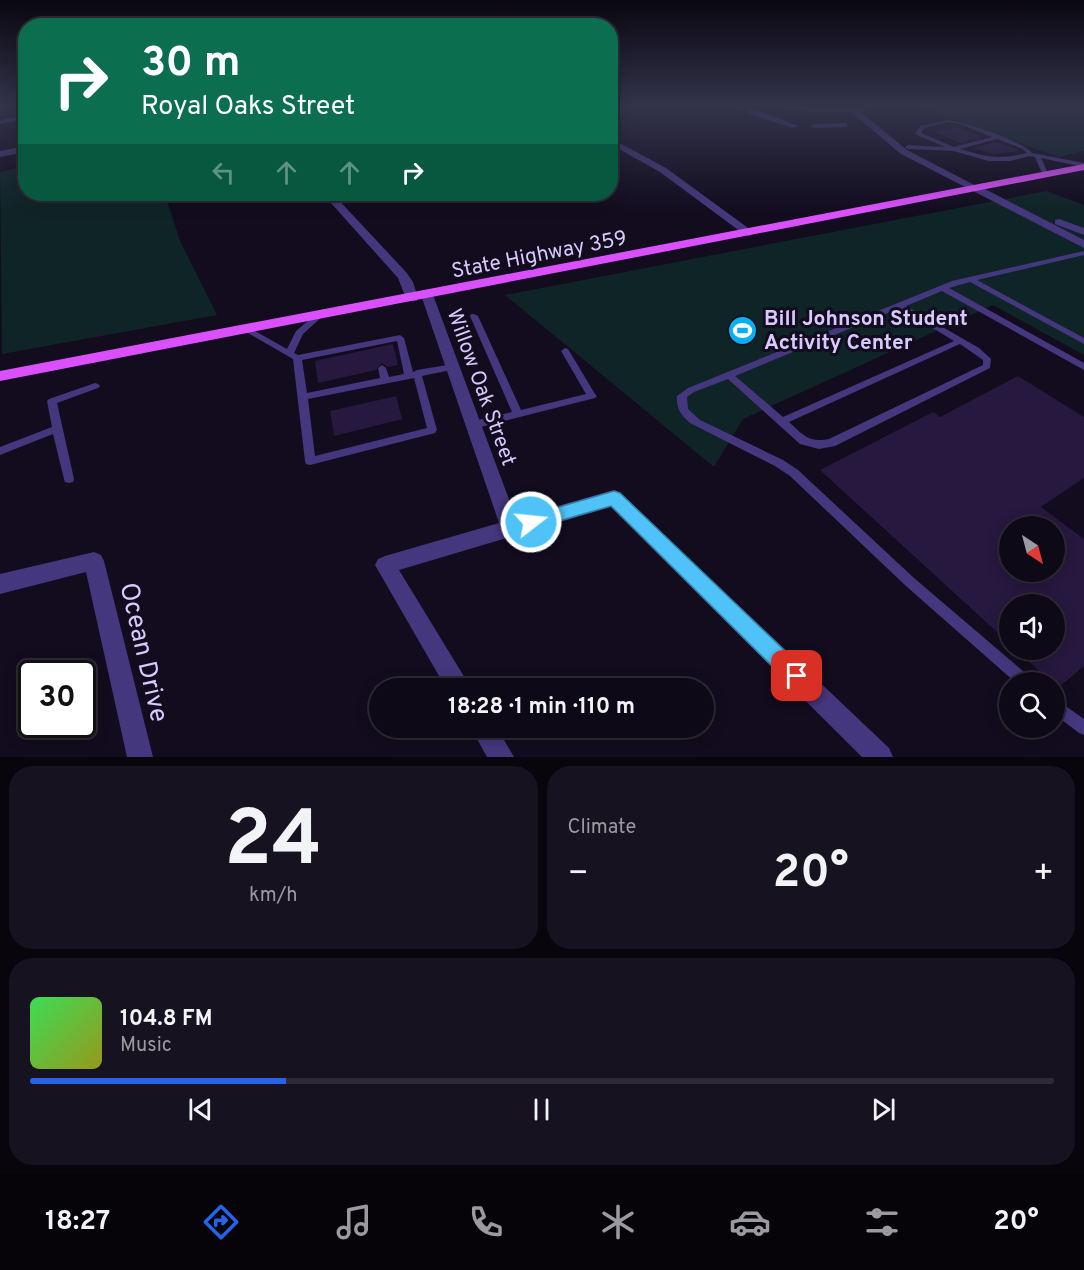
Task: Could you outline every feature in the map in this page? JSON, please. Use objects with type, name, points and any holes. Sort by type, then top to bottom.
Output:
[{"type":"main road","name":"State Highway 359","points":[[0,376],[982,188],[1084,166]]},
{"type":"street","points":[[890,140],[898,148],[982,188],[1084,232]]},
{"type":"street","points":[[899,140],[1084,245]]},
{"type":"street","points":[[618,145],[663,170],[749,233]]},
{"type":"street","points":[[898,148],[908,147]]},
{"type":"street","points":[[0,154],[18,150]]},
{"type":"street","name":"Willow Oak Street","points":[[334,201],[419,296],[453,367],[510,528]]},
{"type":"street","points":[[453,678],[385,565],[614,498],[880,757]]},
{"type":"street","name":"Ocean Drive","points":[[0,584],[94,561],[140,757]]},
{"type":"street","points":[[489,738],[501,757]]},
{"type":"lane","points":[[933,140],[976,157],[1018,155],[1084,166]]},
{"type":"lane","points":[[908,147],[954,149],[971,144],[985,144],[992,140]]},
{"type":"lane","points":[[1001,156],[1018,155],[1029,149],[1007,140]]},
{"type":"lane","points":[[1038,157],[1046,175]]},
{"type":"lane","points":[[1014,672],[910,582],[794,473],[779,463],[697,423],[688,416],[681,404],[682,396],[943,288],[970,279],[1084,253]]},
{"type":"lane","points":[[970,279],[1084,341]]},
{"type":"lane","points":[[943,288],[1084,367]]},
{"type":"lane","points":[[729,375],[804,441],[819,445],[831,443],[987,366],[987,359],[900,304]]},
{"type":"lane","points":[[245,329],[293,356],[332,354],[400,338],[432,430],[310,461],[303,398],[293,356],[298,333],[320,315]]},
{"type":"lane","points":[[474,316],[518,414]]},
{"type":"lane","points":[[781,422],[960,341]]},
{"type":"lane","points":[[473,425],[592,396],[565,351]]},
{"type":"lane","points":[[303,398],[453,367]]},
{"type":"lane","points":[[382,368],[385,380]]},
{"type":"lane","points":[[358,374],[361,385]]},
{"type":"lane","points":[[338,378],[340,390]]},
{"type":"lane","points":[[69,479],[52,401],[95,386]]},
{"type":"lane","points":[[0,451],[57,429]]},
{"type":"lane","points":[[1065,713],[1084,728]]},
{"type":"green space","points":[[1013,140],[1084,140],[1084,151],[1059,157]]},
{"type":"green space","points":[[18,168],[18,201],[167,201],[180,241],[217,315],[2,354],[0,172]]},
{"type":"green space","name":"Bill Johnson Student Activity Center","points":[[1046,191],[1084,205],[1084,355],[993,305],[743,419],[714,467],[505,295]]},
{"type":"building","points":[[995,142],[1021,151],[993,154],[973,148]]},
{"type":"building","points":[[393,344],[398,365],[388,367],[382,363],[376,370],[318,383],[315,361]]},
{"type":"building","points":[[1018,376],[1084,417],[1084,478],[1041,507],[1053,516],[999,516],[999,582],[1065,582],[1065,525],[1084,539],[1084,666],[1065,682],[1065,672],[1040,672],[1027,660],[1065,660],[1065,594],[999,594],[999,634],[820,470],[933,412],[940,417]]},
{"type":"building","points":[[396,396],[402,419],[334,436],[330,411]]},
{"type":"place","name":"Bill Johnson Student Activity Center","points":[[743,330]]},
{"type":"route","points":[[531,522],[614,498],[797,676]]}]
